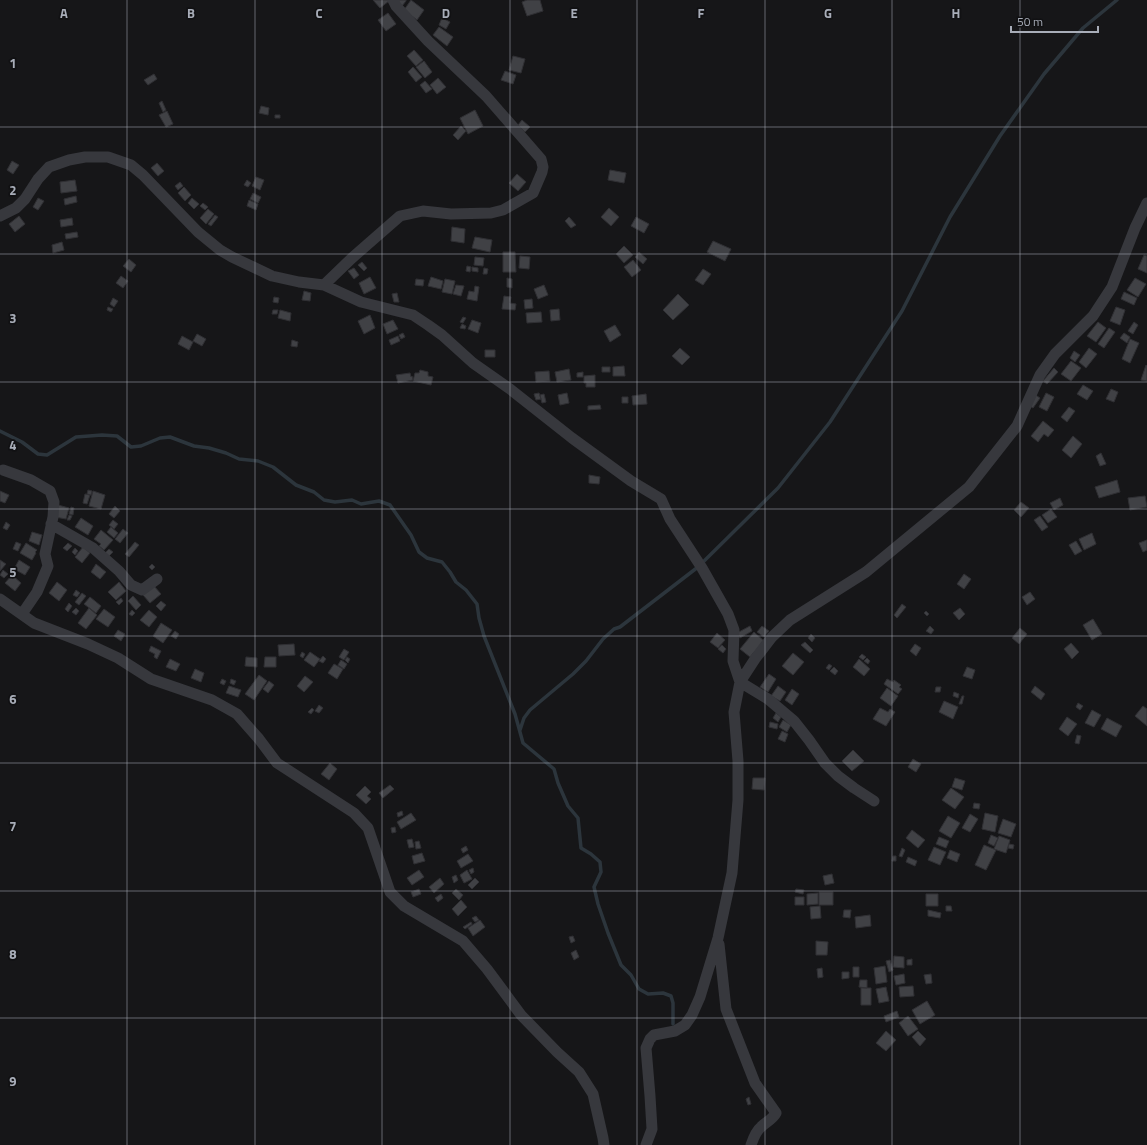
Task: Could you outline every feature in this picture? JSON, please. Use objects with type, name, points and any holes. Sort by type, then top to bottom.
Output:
[{"type":"street","points":[[324,285],[400,216],[423,211],[451,214],[491,213],[503,210],[533,193],[542,172],[543,167],[541,159],[486,96],[428,41],[396,6],[393,0]]},
{"type":"street","points":[[0,216],[16,208],[25,199],[38,179],[49,167],[69,160],[85,157],[108,157],[131,165],[143,175],[198,232],[220,250],[232,257],[272,276],[299,282],[324,285],[361,302],[413,315],[442,335],[473,363],[510,389],[572,438],[631,481],[661,500],[670,519],[700,565],[728,614],[734,630],[733,661],[740,682],[768,699],[794,721],[825,763],[838,776],[874,801]]},
{"type":"street","points":[[646,1145],[652,1129],[646,1048],[650,1039],[654,1035],[675,1031],[685,1025],[692,1015],[700,998],[718,938],[732,873],[738,800],[738,761],[734,712],[740,682],[772,637],[790,620],[866,572],[969,487],[1017,426],[1040,375],[1055,354],[1093,316],[1112,287],[1135,228],[1147,203]]},
{"type":"street","points":[[4,470],[32,480],[50,491],[54,502],[53,517],[45,554],[48,566],[37,592],[22,614]]},
{"type":"street","points":[[51,524],[93,548],[119,571],[131,585],[142,590],[157,579]]},
{"type":"street","points":[[0,599],[34,623],[81,641],[118,658],[151,679],[212,700],[237,714],[259,739],[277,763],[354,813],[368,828],[390,892],[404,906],[463,941],[487,969],[521,1015],[579,1072],[593,1094],[604,1138],[604,1145]]},
{"type":"street","points":[[718,938],[726,1009],[755,1084],[776,1113],[759,1128],[751,1145]]},
{"type":"building","points":[[373,0],[388,0],[389,1],[380,8]]},
{"type":"building","points":[[396,0],[406,0],[406,1],[402,6]]},
{"type":"building","points":[[411,0],[424,10],[417,20],[404,10]]},
{"type":"building","points":[[527,0],[540,0],[543,11],[527,16],[522,2]]},
{"type":"building","points":[[388,13],[396,24],[386,31],[378,20]]},
{"type":"building","points":[[442,18],[450,22],[446,29],[439,25]]},
{"type":"building","points":[[439,27],[453,37],[447,46],[433,35]]},
{"type":"building","points":[[414,50],[423,60],[416,66],[407,56]]},
{"type":"building","points":[[513,56],[525,59],[521,73],[509,70]]},
{"type":"building","points":[[424,61],[432,72],[425,78],[416,67]]},
{"type":"building","points":[[413,67],[422,77],[416,82],[408,72]]},
{"type":"building","points":[[505,71],[516,75],[513,84],[501,80]]},
{"type":"building","points":[[154,74],[157,79],[148,85],[144,80]]},
{"type":"building","points":[[438,78],[446,87],[437,94],[430,85]]},
{"type":"building","points":[[425,81],[432,89],[426,93],[420,85]]},
{"type":"building","points":[[162,101],[166,110],[163,112],[159,103]]},
{"type":"building","points":[[261,106],[269,108],[268,115],[259,113]]},
{"type":"building","points":[[475,110],[483,126],[468,134],[460,118]]},
{"type":"building","points":[[167,111],[173,124],[166,127],[159,115]]},
{"type":"building","points":[[275,115],[280,115],[280,118],[275,118]]},
{"type":"building","points":[[522,120],[530,127],[525,132],[518,125]]},
{"type":"building","points":[[461,126],[466,131],[458,140],[453,135]]},
{"type":"building","points":[[12,161],[19,165],[13,174],[7,170]]},
{"type":"building","points":[[157,163],[164,171],[158,176],[151,168]]},
{"type":"building","points":[[610,170],[626,173],[624,183],[608,180]]},
{"type":"building","points":[[517,174],[526,182],[518,191],[509,183]]},
{"type":"building","points":[[256,177],[264,180],[260,190],[252,186]]},
{"type":"building","points":[[75,180],[77,191],[61,193],[60,182]]},
{"type":"building","points":[[247,180],[251,183],[248,187],[244,185]]},
{"type":"building","points":[[180,182],[183,186],[178,190],[175,186]]},
{"type":"building","points":[[184,187],[191,195],[185,201],[178,193]]},
{"type":"building","points":[[253,193],[261,197],[258,203],[250,199]]},
{"type":"building","points":[[76,196],[77,202],[65,205],[64,199]]},
{"type":"building","points":[[38,198],[44,201],[38,210],[33,207]]},
{"type":"building","points":[[192,198],[199,204],[194,209],[188,203]]},
{"type":"building","points":[[249,200],[258,204],[256,210],[247,206]]},
{"type":"building","points":[[203,203],[208,207],[205,210],[200,206]]},
{"type":"building","points":[[609,208],[619,217],[611,226],[601,217]]},
{"type":"building","points":[[208,209],[214,214],[206,224],[200,218]]},
{"type":"building","points":[[215,215],[218,217],[211,226],[208,224]]},
{"type":"building","points":[[19,216],[25,224],[15,232],[9,224]]},
{"type":"building","points":[[569,217],[576,225],[571,228],[565,221]]},
{"type":"building","points":[[636,217],[649,224],[644,233],[631,226]]},
{"type":"building","points":[[72,218],[73,225],[61,227],[60,220]]},
{"type":"building","points":[[452,227],[465,229],[464,243],[451,241]]},
{"type":"building","points":[[77,232],[78,237],[66,239],[65,234]]},
{"type":"building","points":[[475,237],[492,240],[490,252],[472,248]]},
{"type":"building","points":[[713,241],[731,249],[725,261],[707,252]]},
{"type":"building","points":[[62,242],[64,250],[53,253],[52,245]]},
{"type":"building","points":[[624,246],[633,255],[624,263],[616,254]]},
{"type":"building","points":[[503,252],[515,252],[516,272],[503,272]]},
{"type":"building","points":[[639,252],[647,259],[643,264],[635,257]]},
{"type":"building","points":[[1144,255],[1147,256],[1147,273],[1138,269]]},
{"type":"building","points":[[520,256],[530,257],[529,269],[519,268]]},
{"type":"building","points":[[475,257],[484,258],[483,266],[474,265]]},
{"type":"building","points":[[129,259],[136,265],[131,272],[123,266]]},
{"type":"building","points":[[633,260],[641,270],[632,277],[624,267]]},
{"type":"building","points":[[362,262],[367,268],[364,271],[358,265]]},
{"type":"building","points":[[467,266],[471,267],[470,272],[466,271]]},
{"type":"building","points":[[472,267],[478,268],[478,272],[472,271]]},
{"type":"building","points":[[354,268],[359,275],[354,279],[348,271]]},
{"type":"building","points":[[484,268],[488,269],[487,274],[483,274]]},
{"type":"building","points":[[703,269],[711,274],[703,285],[695,280]]},
{"type":"building","points":[[121,276],[128,281],[123,288],[116,283]]},
{"type":"building","points":[[370,277],[376,288],[364,294],[359,283]]},
{"type":"building","points":[[431,277],[443,281],[441,289],[428,286]]},
{"type":"building","points":[[507,278],[512,279],[512,288],[507,287]]},
{"type":"building","points":[[1135,278],[1146,284],[1138,297],[1127,290]]},
{"type":"building","points":[[416,279],[424,280],[423,286],[415,285]]},
{"type":"building","points":[[445,279],[455,281],[452,294],[442,292]]},
{"type":"building","points":[[456,285],[464,286],[461,296],[453,294]]},
{"type":"building","points":[[544,285],[548,295],[538,299],[534,289]]},
{"type":"building","points":[[475,286],[479,287],[477,301],[467,299],[469,291],[474,292]]},
{"type":"building","points":[[304,291],[311,293],[310,301],[302,300]]},
{"type":"building","points":[[1124,292],[1137,298],[1134,305],[1121,299]]},
{"type":"building","points":[[397,293],[399,302],[394,302],[392,294]]},
{"type":"building","points":[[678,294],[689,305],[673,320],[663,310]]},
{"type":"building","points":[[504,296],[511,297],[510,303],[516,304],[515,310],[502,309]]},
{"type":"building","points":[[274,297],[279,298],[278,303],[273,302]]},
{"type":"building","points":[[113,298],[118,301],[114,307],[110,304]]},
{"type":"building","points":[[532,299],[533,308],[525,309],[524,300]]},
{"type":"building","points":[[108,307],[113,309],[111,312],[107,310]]},
{"type":"building","points":[[1116,307],[1125,310],[1120,325],[1110,321]]},
{"type":"building","points":[[559,309],[560,320],[551,321],[550,310]]},
{"type":"building","points":[[273,310],[278,310],[277,314],[272,314]]},
{"type":"building","points":[[280,310],[291,313],[290,321],[278,318]]},
{"type":"building","points":[[541,312],[542,322],[527,323],[526,313]]},
{"type":"building","points":[[370,315],[375,328],[364,334],[358,321]]},
{"type":"building","points":[[463,317],[466,318],[463,323],[460,322]]},
{"type":"building","points":[[393,320],[398,329],[387,334],[383,324]]},
{"type":"building","points":[[472,320],[481,323],[478,333],[468,329]]},
{"type":"building","points":[[1098,322],[1106,328],[1096,342],[1087,336]]},
{"type":"building","points":[[1134,322],[1138,325],[1133,334],[1128,331]]},
{"type":"building","points":[[462,324],[466,326],[465,329],[460,328]]},
{"type":"building","points":[[615,325],[621,335],[610,342],[604,331]]},
{"type":"building","points":[[1109,328],[1115,332],[1104,348],[1098,344]]},
{"type":"building","points":[[403,333],[405,337],[401,339],[399,335]]},
{"type":"building","points":[[1124,333],[1130,337],[1127,343],[1120,338]]},
{"type":"building","points":[[197,334],[206,339],[202,346],[193,341]]},
{"type":"building","points":[[182,336],[193,342],[189,350],[178,344]]},
{"type":"building","points":[[398,336],[400,341],[391,345],[389,340]]},
{"type":"building","points":[[1130,339],[1139,343],[1130,363],[1122,359]]},
{"type":"building","points":[[292,340],[298,342],[297,347],[291,346]]},
{"type":"building","points":[[680,348],[690,357],[682,365],[672,356]]},
{"type":"building","points":[[1089,348],[1097,354],[1086,368],[1079,362]]},
{"type":"building","points":[[485,350],[495,350],[495,357],[485,357]]},
{"type":"building","points":[[1074,351],[1080,355],[1075,362],[1070,358]]},
{"type":"building","points":[[1071,361],[1081,368],[1071,381],[1061,374]]},
{"type":"building","points":[[1146,365],[1147,366],[1147,381],[1141,380]]},
{"type":"building","points":[[624,366],[625,376],[613,376],[613,367]]},
{"type":"building","points":[[602,367],[610,367],[610,372],[602,372]]},
{"type":"building","points":[[1054,368],[1058,372],[1047,384],[1043,381]]},
{"type":"building","points":[[569,369],[571,380],[557,382],[555,372]]},
{"type":"building","points":[[420,370],[428,372],[428,376],[433,377],[431,385],[413,381],[415,373],[419,373]]},
{"type":"building","points":[[549,371],[550,381],[536,382],[535,372]]},
{"type":"building","points":[[583,372],[583,377],[577,377],[577,373]]},
{"type":"building","points":[[410,373],[413,380],[398,383],[396,375]]},
{"type":"building","points":[[595,375],[595,387],[586,387],[586,383],[584,383],[584,376]]},
{"type":"building","points":[[1083,385],[1093,391],[1087,400],[1077,394]]},
{"type":"building","points":[[1111,389],[1118,392],[1114,402],[1106,399]]},
{"type":"building","points":[[539,393],[541,399],[536,400],[534,394]]},
{"type":"building","points":[[567,393],[569,403],[560,405],[558,395]]},
{"type":"building","points":[[1046,393],[1054,397],[1047,411],[1039,407]]},
{"type":"building","points":[[544,394],[546,402],[542,403],[540,395]]},
{"type":"building","points":[[646,394],[647,404],[633,405],[632,396]]},
{"type":"building","points":[[1034,394],[1040,398],[1033,408],[1027,404]]},
{"type":"building","points":[[622,397],[628,397],[628,403],[622,403]]},
{"type":"building","points":[[600,405],[601,409],[588,410],[588,406]]},
{"type":"building","points":[[1069,407],[1075,411],[1067,422],[1061,417]]},
{"type":"building","points":[[1043,421],[1054,430],[1048,437],[1044,434],[1038,442],[1031,436]]},
{"type":"building","points":[[1073,436],[1082,444],[1071,458],[1062,450]]},
{"type":"building","points":[[1101,453],[1106,464],[1100,466],[1096,456]]},
{"type":"building","points":[[589,475],[600,477],[599,484],[589,483]]},
{"type":"building","points":[[1117,480],[1120,492],[1099,498],[1095,487]]},
{"type":"building","points":[[88,490],[92,491],[91,495],[87,494]]},
{"type":"building","points":[[0,491],[9,495],[5,503],[0,501]]},
{"type":"building","points":[[93,491],[105,495],[101,509],[89,506]]},
{"type":"building","points":[[85,494],[90,495],[87,504],[83,503]]},
{"type":"building","points":[[1145,496],[1147,507],[1130,510],[1128,498]]},
{"type":"building","points":[[1060,498],[1063,505],[1054,510],[1050,503]]},
{"type":"building","points":[[1021,502],[1029,508],[1021,517],[1014,510]]},
{"type":"building","points":[[58,505],[69,508],[66,519],[55,517]]},
{"type":"building","points":[[115,506],[120,511],[114,518],[109,514]]},
{"type":"building","points":[[71,507],[74,508],[73,515],[69,514]]},
{"type":"building","points":[[1051,509],[1057,517],[1048,523],[1042,515]]},
{"type":"building","points":[[69,515],[72,516],[70,520],[67,520]]},
{"type":"building","points":[[1040,516],[1048,527],[1042,531],[1034,520]]},
{"type":"building","points":[[81,518],[93,526],[88,535],[75,527]]},
{"type":"building","points":[[113,520],[118,524],[114,529],[109,525]]},
{"type":"building","points":[[6,522],[10,525],[7,530],[3,528]]},
{"type":"building","points":[[111,527],[118,533],[114,538],[107,532]]},
{"type":"building","points":[[123,529],[128,533],[120,543],[115,539]]},
{"type":"building","points":[[101,530],[113,540],[104,550],[99,546],[101,544],[94,539]]},
{"type":"building","points":[[32,532],[42,535],[39,545],[29,541]]},
{"type":"building","points":[[1092,533],[1096,544],[1084,550],[1079,539]]},
{"type":"building","points":[[1147,540],[1147,550],[1143,552],[1139,543]]},
{"type":"building","points":[[1076,541],[1082,551],[1075,555],[1069,545]]},
{"type":"building","points":[[16,542],[21,544],[18,551],[13,549]]},
{"type":"building","points":[[135,542],[139,545],[129,557],[125,554]]},
{"type":"building","points":[[26,543],[37,550],[32,560],[20,553]]},
{"type":"building","points":[[68,543],[72,546],[67,551],[63,548]]},
{"type":"building","points":[[83,547],[90,553],[82,563],[75,557]]},
{"type":"building","points":[[75,548],[78,551],[75,555],[72,552]]},
{"type":"building","points":[[109,549],[113,552],[109,556],[105,553]]},
{"type":"building","points":[[0,560],[6,564],[0,571]]},
{"type":"building","points":[[19,560],[30,567],[25,575],[14,569]]},
{"type":"building","points":[[96,564],[106,572],[100,579],[91,572]]},
{"type":"building","points":[[152,564],[155,567],[152,570],[149,567]]},
{"type":"building","points":[[3,570],[8,574],[4,578],[0,575]]},
{"type":"building","points":[[964,574],[971,579],[964,589],[957,584]]},
{"type":"building","points":[[12,575],[21,583],[15,591],[5,583]]},
{"type":"building","points":[[57,582],[67,590],[59,601],[49,593]]},
{"type":"building","points":[[119,582],[126,591],[116,600],[108,592]]},
{"type":"building","points":[[154,586],[161,594],[150,603],[143,595]]},
{"type":"building","points":[[76,590],[80,593],[77,597],[73,595]]},
{"type":"building","points":[[1030,592],[1035,599],[1027,605],[1022,597]]},
{"type":"building","points":[[82,593],[86,596],[79,605],[75,602]]},
{"type":"building","points":[[133,596],[141,605],[136,610],[128,601]]},
{"type":"building","points":[[90,597],[101,606],[96,613],[84,604]]},
{"type":"building","points":[[121,598],[123,601],[119,605],[116,602]]},
{"type":"building","points":[[161,601],[166,605],[161,611],[156,606]]},
{"type":"building","points":[[69,603],[72,606],[68,612],[65,609]]},
{"type":"building","points":[[902,604],[906,607],[897,618],[894,615]]},
{"type":"building","points":[[76,608],[79,611],[76,615],[72,612]]},
{"type":"building","points":[[89,608],[97,615],[86,629],[78,623]]},
{"type":"building","points":[[960,608],[965,614],[959,620],[953,613]]},
{"type":"building","points":[[104,609],[115,617],[108,627],[96,619]]},
{"type":"building","points":[[132,610],[135,613],[132,616],[129,614]]},
{"type":"building","points":[[149,610],[157,617],[149,627],[140,620]]},
{"type":"building","points":[[926,611],[929,614],[927,616],[924,613]]},
{"type":"building","points":[[1093,619],[1102,634],[1092,640],[1083,625]]},
{"type":"building","points":[[161,623],[172,630],[163,643],[153,636]]},
{"type":"building","points":[[750,626],[752,631],[740,638],[737,633]]},
{"type":"building","points":[[762,626],[769,631],[764,637],[757,632]]},
{"type":"building","points":[[930,626],[934,630],[931,634],[926,631]]},
{"type":"building","points":[[1020,628],[1027,634],[1019,644],[1012,638]]},
{"type":"building","points":[[118,630],[125,634],[121,641],[114,636]]},
{"type":"building","points":[[175,631],[179,634],[176,639],[171,636]]},
{"type":"building","points":[[754,632],[764,641],[750,657],[740,649]]},
{"type":"building","points":[[717,633],[725,640],[718,648],[710,642]]},
{"type":"building","points":[[811,634],[815,638],[812,642],[808,638]]},
{"type":"building","points":[[805,642],[813,650],[810,653],[801,645]]},
{"type":"building","points":[[1071,643],[1079,652],[1072,659],[1064,649]]},
{"type":"building","points":[[294,644],[295,655],[279,656],[278,645]]},
{"type":"building","points":[[915,644],[921,648],[916,656],[910,651]]},
{"type":"building","points":[[722,645],[726,649],[723,653],[718,649]]},
{"type":"building","points":[[151,646],[161,651],[157,659],[154,657],[155,654],[149,651]]},
{"type":"building","points":[[344,649],[349,652],[344,660],[339,657]]},
{"type":"building","points":[[302,652],[305,654],[303,658],[300,656]]},
{"type":"building","points":[[310,652],[320,659],[314,667],[304,660]]},
{"type":"building","points":[[793,653],[804,662],[793,675],[782,666]]},
{"type":"building","points":[[862,654],[866,657],[863,660],[859,657]]},
{"type":"building","points":[[323,656],[326,659],[323,663],[319,661]]},
{"type":"building","points":[[246,657],[257,658],[257,667],[245,666]]},
{"type":"building","points":[[265,657],[276,657],[276,667],[264,667]]},
{"type":"building","points":[[347,657],[350,659],[348,663],[345,660]]},
{"type":"building","points":[[867,658],[870,661],[868,664],[864,661]]},
{"type":"building","points":[[170,659],[180,664],[176,671],[166,667]]},
{"type":"building","points":[[859,659],[870,669],[864,676],[853,667]]},
{"type":"building","points":[[341,660],[347,664],[344,669],[338,665]]},
{"type":"building","points":[[334,664],[343,669],[337,679],[328,673]]},
{"type":"building","points":[[829,664],[832,666],[829,670],[826,668]]},
{"type":"building","points":[[834,667],[838,671],[835,675],[830,671]]},
{"type":"building","points":[[967,667],[975,670],[972,679],[963,676]]},
{"type":"building","points":[[195,669],[204,673],[201,682],[191,678]]},
{"type":"building","points":[[769,674],[776,679],[768,692],[760,687]]},
{"type":"building","points":[[259,675],[267,681],[254,700],[245,694]]},
{"type":"building","points":[[305,676],[313,682],[304,692],[297,686]]},
{"type":"building","points":[[222,679],[226,681],[224,685],[220,683]]},
{"type":"building","points":[[231,679],[236,681],[234,685],[230,683]]},
{"type":"building","points":[[887,679],[893,682],[894,680],[901,685],[899,687],[902,689],[898,694],[884,684]]},
{"type":"building","points":[[269,681],[274,685],[268,693],[263,689]]},
{"type":"building","points":[[229,686],[241,690],[238,697],[226,693]]},
{"type":"building","points":[[778,686],[786,692],[780,701],[771,696]]},
{"type":"building","points":[[1035,686],[1045,694],[1041,700],[1031,692]]},
{"type":"building","points":[[936,687],[941,687],[940,692],[935,692]]},
{"type":"building","points":[[887,688],[898,696],[891,706],[880,698]]},
{"type":"building","points":[[792,689],[799,694],[792,705],[785,700]]},
{"type":"building","points":[[954,692],[959,694],[958,698],[953,696]]},
{"type":"building","points":[[962,696],[964,696],[962,704],[959,704]]},
{"type":"building","points":[[944,701],[958,707],[953,719],[939,712]]},
{"type":"building","points":[[1078,703],[1083,706],[1080,710],[1076,707]]},
{"type":"building","points":[[319,705],[323,708],[319,713],[315,711]]},
{"type":"building","points":[[1143,706],[1147,709],[1147,726],[1135,716]]},
{"type":"building","points":[[312,708],[314,710],[311,714],[308,712]]},
{"type":"building","points":[[880,708],[888,712],[890,709],[895,712],[886,726],[873,719]]},
{"type":"building","points":[[1092,710],[1101,715],[1094,727],[1085,723]]},
{"type":"building","points":[[776,713],[781,717],[778,722],[773,718]]},
{"type":"building","points":[[1067,717],[1077,724],[1068,736],[1059,729]]},
{"type":"building","points":[[1107,718],[1122,726],[1116,737],[1101,729]]},
{"type":"building","points":[[783,720],[791,725],[787,732],[779,727]]},
{"type":"building","points":[[770,722],[778,724],[777,729],[769,727]]},
{"type":"building","points":[[782,731],[788,734],[785,742],[778,739]]},
{"type":"building","points":[[1077,735],[1081,736],[1079,744],[1075,743]]},
{"type":"building","points":[[853,750],[864,761],[852,771],[842,761]]},
{"type":"building","points":[[913,759],[921,764],[916,772],[908,767]]},
{"type":"building","points":[[330,763],[337,769],[329,780],[321,774]]},
{"type":"building","points":[[753,778],[765,778],[764,790],[752,789]]},
{"type":"building","points":[[955,778],[965,781],[962,790],[952,787]]},
{"type":"building","points":[[390,785],[394,789],[383,798],[379,793]]},
{"type":"building","points":[[365,786],[371,792],[367,796],[371,799],[366,804],[356,795]]},
{"type":"building","points":[[951,788],[964,797],[955,809],[942,800]]},
{"type":"building","points":[[974,803],[980,804],[979,809],[973,808]]},
{"type":"building","points":[[402,811],[403,815],[398,817],[397,813]]},
{"type":"building","points":[[411,813],[416,820],[401,829],[397,822]]},
{"type":"building","points":[[985,813],[998,816],[995,832],[982,829]]},
{"type":"building","points":[[970,814],[978,819],[970,832],[962,828]]},
{"type":"building","points":[[948,816],[960,823],[951,838],[939,831]]},
{"type":"building","points":[[1003,819],[1016,824],[1011,837],[998,833]]},
{"type":"building","points":[[395,827],[396,832],[392,833],[391,828]]},
{"type":"building","points":[[912,830],[925,840],[918,848],[906,838]]},
{"type":"building","points":[[991,835],[998,838],[994,846],[988,843]]},
{"type":"building","points":[[999,836],[1010,840],[1006,853],[994,849]]},
{"type":"building","points":[[939,837],[949,841],[946,848],[936,844]]},
{"type":"building","points":[[412,839],[414,847],[409,848],[407,840]]},
{"type":"building","points":[[419,841],[421,848],[416,849],[415,842]]},
{"type":"building","points":[[1009,844],[1014,845],[1013,849],[1008,848]]},
{"type":"building","points":[[984,845],[996,850],[986,870],[975,865]]},
{"type":"building","points":[[466,846],[468,850],[463,853],[461,849]]},
{"type":"building","points":[[934,847],[946,852],[940,865],[928,860]]},
{"type":"building","points":[[902,848],[905,850],[902,857],[899,856]]},
{"type":"building","points":[[950,850],[960,854],[957,862],[947,858]]},
{"type":"building","points":[[422,853],[425,861],[414,864],[412,856]]},
{"type":"building","points":[[468,854],[473,861],[461,868],[457,861]]},
{"type":"building","points":[[893,856],[896,856],[896,861],[892,861]]},
{"type":"building","points":[[908,857],[917,861],[915,866],[906,862]]},
{"type":"building","points":[[473,868],[474,872],[471,874],[469,870]]},
{"type":"building","points":[[419,870],[424,877],[412,885],[407,878]]},
{"type":"building","points":[[467,870],[472,879],[464,883],[460,875]]},
{"type":"building","points":[[832,874],[834,883],[825,885],[823,876]]},
{"type":"building","points":[[456,875],[458,880],[454,883],[452,877]]},
{"type":"building","points":[[440,878],[444,884],[434,893],[429,887]]},
{"type":"building","points":[[475,878],[479,882],[472,889],[468,885]]},
{"type":"building","points":[[419,889],[421,894],[413,897],[411,892]]},
{"type":"building","points":[[456,889],[463,895],[459,900],[452,893]]},
{"type":"building","points":[[796,889],[804,890],[803,894],[795,892]]},
{"type":"building","points":[[819,892],[833,892],[833,905],[819,905]]},
{"type":"building","points":[[818,893],[818,904],[807,905],[807,894]]},
{"type":"building","points":[[441,894],[443,898],[438,902],[435,898]]},
{"type":"building","points":[[926,894],[938,894],[938,906],[926,906]]},
{"type":"building","points":[[795,897],[804,897],[804,905],[795,905]]},
{"type":"building","points":[[461,900],[467,907],[458,916],[452,909]]},
{"type":"building","points":[[820,906],[821,918],[811,919],[810,907]]},
{"type":"building","points":[[946,906],[951,906],[952,911],[946,911]]},
{"type":"building","points":[[844,910],[851,910],[850,918],[843,917]]},
{"type":"building","points":[[928,910],[941,913],[940,918],[928,916]]},
{"type":"building","points":[[870,915],[871,926],[856,928],[855,917]]},
{"type":"building","points":[[476,916],[479,920],[475,922],[472,918]]},
{"type":"building","points":[[480,920],[485,927],[473,936],[468,928]]},
{"type":"building","points":[[471,922],[472,924],[465,929],[463,927]]},
{"type":"building","points":[[573,936],[575,941],[571,943],[569,937]]},
{"type":"building","points":[[816,941],[828,942],[827,955],[816,955]]},
{"type":"building","points":[[576,950],[579,957],[574,960],[571,953]]},
{"type":"building","points":[[894,956],[904,957],[904,968],[893,967]]},
{"type":"building","points":[[912,959],[912,965],[907,965],[907,960]]},
{"type":"building","points":[[890,960],[893,970],[889,972],[886,961]]},
{"type":"building","points":[[885,966],[887,982],[876,984],[874,968]]},
{"type":"building","points":[[853,967],[859,967],[859,977],[853,977]]},
{"type":"building","points":[[822,968],[823,977],[818,978],[817,969]]},
{"type":"building","points":[[842,972],[849,972],[849,978],[842,979]]},
{"type":"building","points":[[904,974],[905,983],[896,985],[894,976]]},
{"type":"building","points":[[931,974],[932,983],[926,984],[924,975]]},
{"type":"building","points":[[860,980],[867,980],[867,988],[859,987]]},
{"type":"building","points":[[913,986],[914,996],[900,997],[899,987]]},
{"type":"building","points":[[886,987],[889,1001],[879,1003],[876,989]]},
{"type":"building","points":[[861,988],[871,988],[871,1005],[861,1005]]},
{"type":"building","points":[[927,1001],[935,1015],[920,1024],[912,1010]]},
{"type":"building","points":[[897,1011],[899,1017],[886,1022],[884,1016]]},
{"type":"building","points":[[908,1016],[918,1029],[908,1036],[899,1023]]},
{"type":"building","points":[[886,1031],[896,1040],[886,1051],[876,1043]]},
{"type":"building","points":[[918,1031],[926,1039],[920,1046],[912,1037]]},
{"type":"building","points":[[749,1097],[751,1104],[748,1105],[746,1099]]},
{"type":"waterway","points":[[520,730],[524,718],[530,710],[573,674],[586,661],[603,639],[614,629],[620,627],[698,567],[778,488],[830,422],[902,311],[950,217],[1000,136],[1044,74],[1083,28],[1117,0]]},
{"type":"waterway","points":[[0,431],[22,442],[38,454],[47,455],[76,437],[102,435],[117,436],[131,447],[141,446],[160,438],[170,437],[194,446],[209,448],[239,459],[258,461],[273,467],[296,485],[314,492],[324,500],[335,502],[352,500],[361,504],[379,501],[390,505],[411,535],[419,552],[427,558],[442,562],[456,582],[466,590],[477,604],[484,636],[515,714],[523,743],[554,769],[558,783],[568,806],[578,818],[581,848],[600,862],[601,872],[594,887],[608,933],[621,965],[631,975],[639,989],[648,994],[663,993],[671,996],[673,1003],[673,1024]]}]
